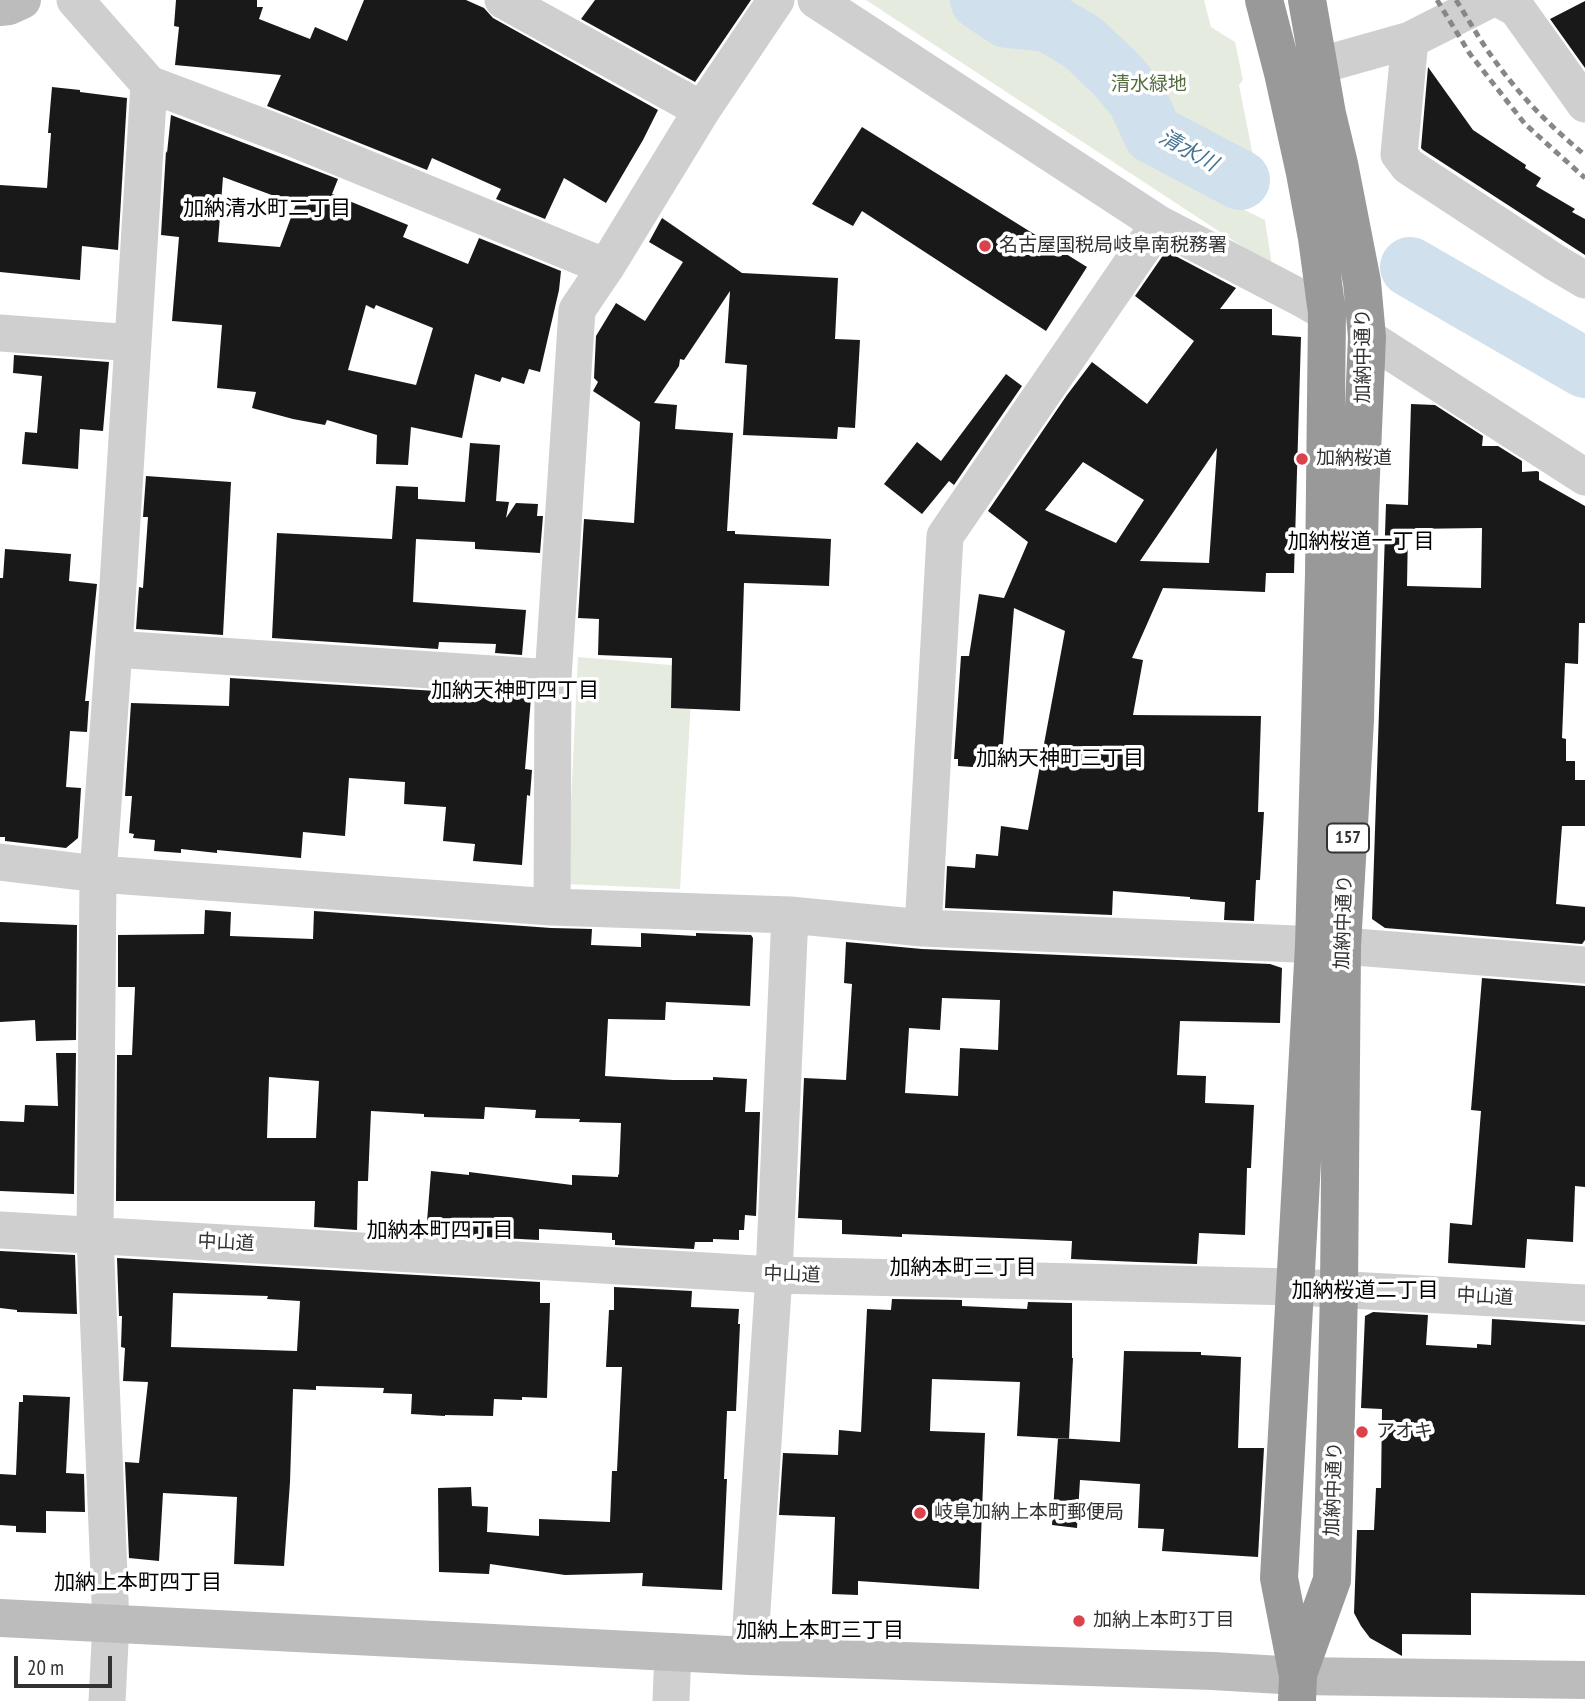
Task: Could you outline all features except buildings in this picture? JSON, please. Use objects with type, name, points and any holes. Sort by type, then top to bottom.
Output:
[{"type":"highway","name":"加納中通り","points":[[1264,0],[1305,173],[1327,313],[1324,574],[1328,946],[1339,1290],[1332,1580],[1297,1689]]},
{"type":"highway","name":"加納中通り","points":[[1297,1689],[1279,1578],[1296,1287],[1328,946],[1354,720],[1367,337],[1362,282],[1307,0]]},
{"type":"street","points":[[0,7],[22,0]]},
{"type":"street","points":[[75,0],[149,84],[305,143],[606,267]]},
{"type":"street","points":[[503,0],[702,110]]},
{"type":"street","points":[[552,907],[553,678],[577,310],[702,110],[776,0]]},
{"type":"street","points":[[816,0],[1159,224],[1327,313]]},
{"type":"street","points":[[1318,66],[1410,40],[1513,2],[1585,104]]},
{"type":"street","points":[[1410,40],[1398,154],[1408,166],[1585,280]]},
{"type":"street","points":[[107,1701],[111,1623],[95,1236],[98,874],[149,84]]},
{"type":"street","points":[[923,928],[945,536],[1159,224]]},
{"type":"street","points":[[0,333],[133,343]]},
{"type":"street","points":[[1367,337],[1585,477]]},
{"type":"street","points":[[114,649],[553,678]]},
{"type":"street","points":[[0,862],[98,874],[552,907],[790,915],[923,928],[1328,946],[1585,965]]},
{"type":"street","points":[[749,1656],[774,1275],[790,915]]},
{"type":"street","name":"中山道","points":[[0,1230],[774,1275],[1296,1287],[1585,1303]]},
{"type":"street","points":[[0,1618],[749,1656],[1186,1670],[1297,1689],[1585,1680]]},
{"type":"street","points":[[671,1701],[673,1652]]},
{"type":"green space","name":"清水緑地","points":[[866,0],[1204,0],[1211,27],[1235,42],[1243,80],[1239,85],[1253,156],[1228,202],[1265,220],[1272,266]]},
{"type":"green space","points":[[578,657],[693,667],[680,889],[567,884]]},
{"type":"waterway","name":"清水川","points":[[980,0],[1007,18],[1048,22],[1082,42],[1116,74],[1137,99],[1153,134],[1240,180]]},
{"type":"waterway","name":"清水川","points":[[1410,267],[1585,368]]},
{"type":"railway","points":[[1437,0],[1470,54],[1525,124],[1585,178]]},
{"type":"railway","points":[[1456,0],[1507,77],[1550,124],[1585,155]]},
{"type":"place","name":"名古屋国税局岐阜南税務署","points":[[985,246]]},
{"type":"place","name":"加納桜道","points":[[1302,459]]},
{"type":"place","name":"アオキ","points":[[1362,1432]]},
{"type":"place","name":"岐阜加納上本町郵便局","points":[[920,1513]]},
{"type":"place","name":"加納上本町3丁目","points":[[1079,1621]]},
{"type":"district","name":"加納清水町二丁目","points":[[267,209]]},
{"type":"district","name":"加納桜道一丁目","points":[[1361,542]]},
{"type":"district","name":"加納天神町四丁目","points":[[515,691]]},
{"type":"district","name":"加納天神町三丁目","points":[[1060,759]]},
{"type":"district","name":"加納本町四丁目","points":[[440,1231]]},
{"type":"district","name":"加納本町三丁目","points":[[963,1268]]},
{"type":"district","name":"加納桜道二丁目","points":[[1365,1291]]},
{"type":"district","name":"加納上本町四丁目","points":[[138,1583]]},
{"type":"district","name":"加納上本町三丁目","points":[[820,1631]]}]
